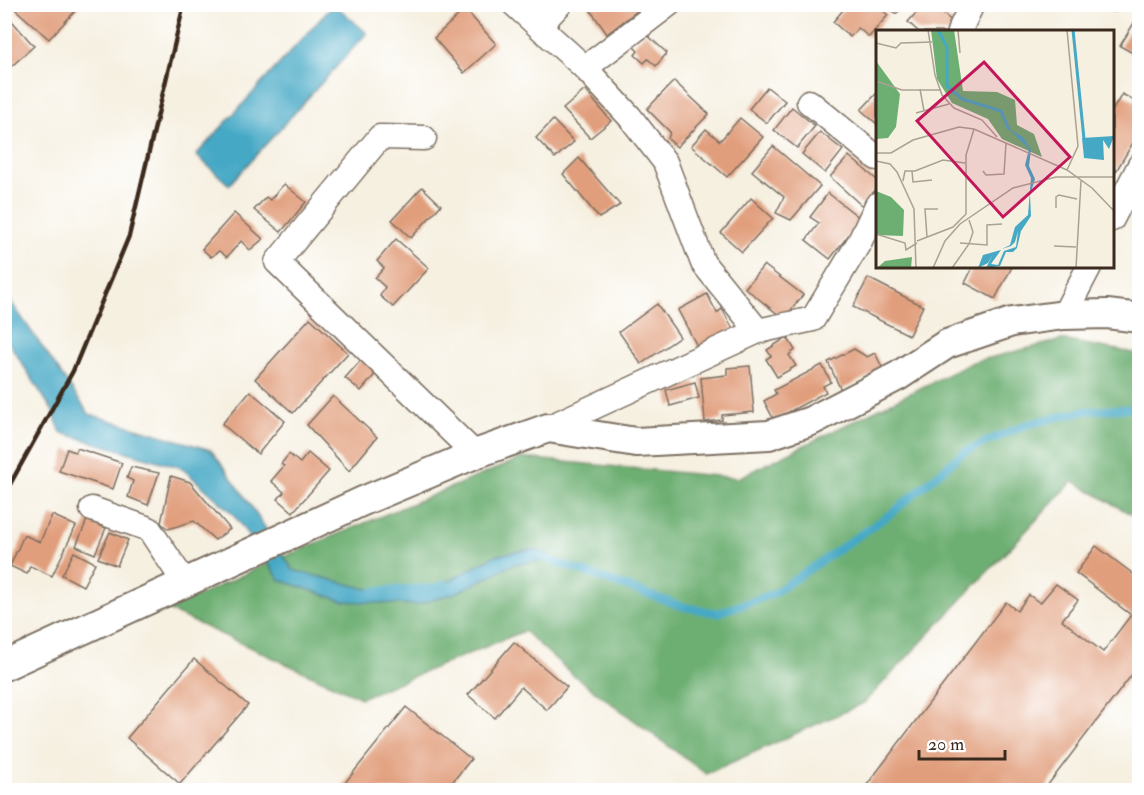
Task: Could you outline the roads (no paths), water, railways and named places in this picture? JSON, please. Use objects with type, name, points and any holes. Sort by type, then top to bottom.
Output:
[{"type":"street","points":[[514,4],[585,68],[630,117],[665,162],[703,263],[758,331]]},
{"type":"street","points":[[538,26],[560,4]]},
{"type":"street","points":[[585,68],[669,4]]},
{"type":"street","points":[[960,30],[972,4]]},
{"type":"street","points":[[809,102],[876,157]]},
{"type":"street","points":[[424,138],[380,137],[277,262],[475,454]]},
{"type":"street","points":[[1114,217],[1140,165]]},
{"type":"street","points":[[4,666],[282,537],[475,454],[548,428],[758,331],[813,318],[860,241],[876,207]]},
{"type":"street","points":[[1064,315],[1088,268]]},
{"type":"street","points":[[548,428],[636,442],[769,435],[812,422],[898,376],[947,344],[1012,322],[1064,315],[1107,314],[1140,318]]},
{"type":"street","points":[[92,509],[149,529],[185,583]]},
{"type":"water","points":[[334,4],[367,33],[229,185],[196,155]]},
{"type":"water","points":[[4,292],[89,414],[211,450],[293,570],[376,591],[436,588],[496,555],[532,549],[548,553],[551,560],[514,564],[458,592],[416,605],[343,601],[280,580],[233,514],[182,468],[61,433],[52,410],[5,337]]},
{"type":"waterway","points":[[541,557],[684,607],[717,613],[773,594],[892,513],[964,452],[1025,425],[1084,411],[1140,408]]},
{"type":"waterway","points":[[374,591],[436,588],[445,584]]},
{"type":"railway","points":[[4,495],[73,371],[129,236],[184,4]]}]
